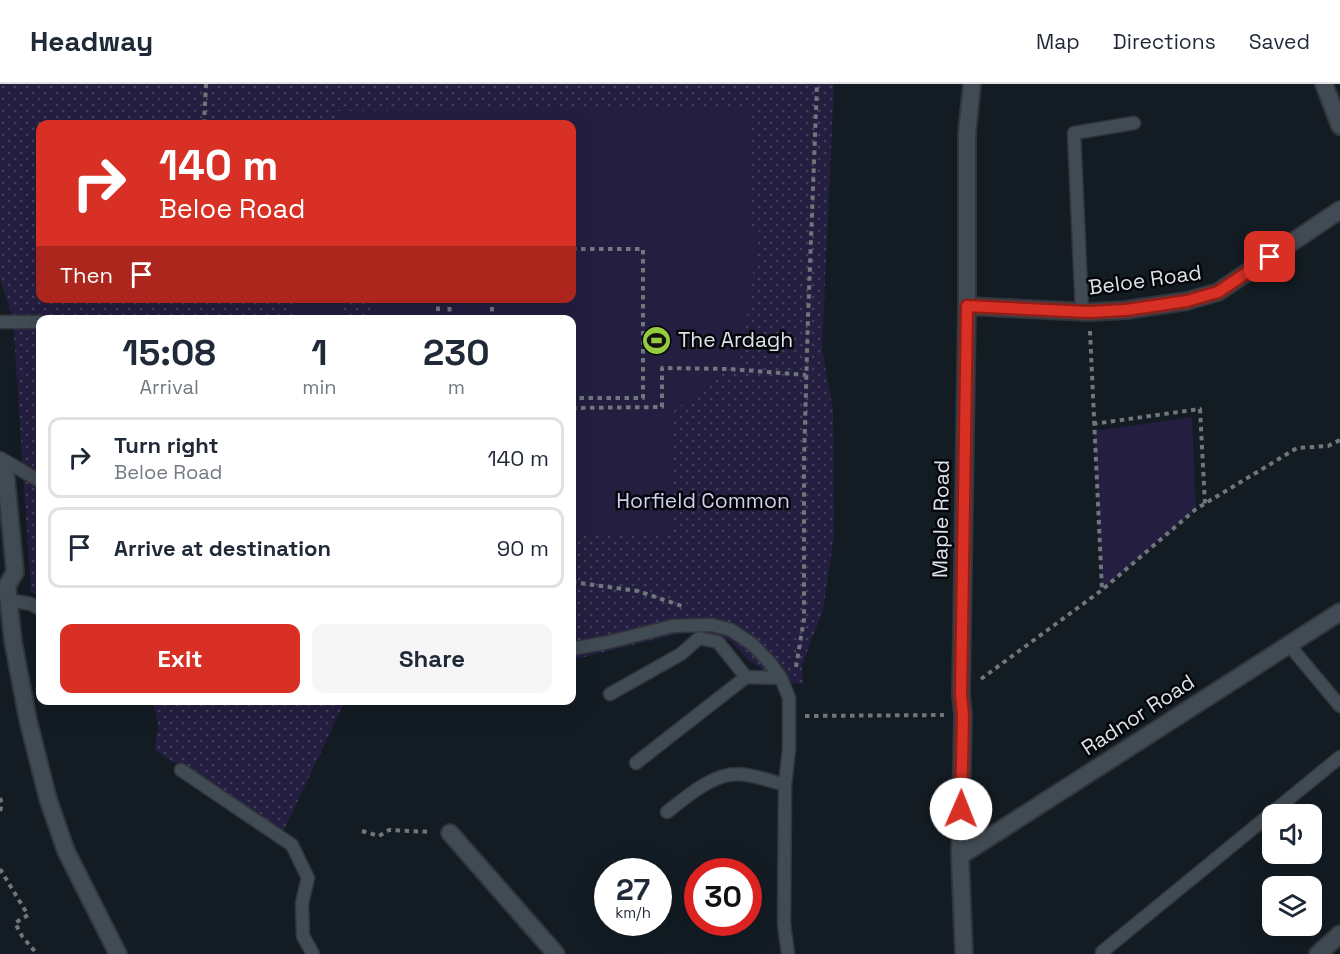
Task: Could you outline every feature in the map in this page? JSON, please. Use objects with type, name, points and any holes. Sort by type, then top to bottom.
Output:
[{"type":"street","name":"Maple Road","points":[[964,954],[960,856],[963,716],[961,694],[968,133],[972,84]]},
{"type":"street","points":[[1324,84],[1340,126]]},
{"type":"street","name":"Beloe Road","points":[[967,306],[1086,312],[1126,310],[1187,301],[1218,292],[1340,210]]},
{"type":"street","points":[[0,469],[6,477],[5,521],[15,572],[5,588],[26,709],[48,799],[66,851],[118,954]]},
{"type":"street","name":"Radnor Road","points":[[960,856],[1340,612]]},
{"type":"street","points":[[450,833],[556,954]]},
{"type":"street","points":[[1318,954],[1340,934]]},
{"type":"lane","points":[[1086,312],[1074,133],[1134,123]]},
{"type":"lane","points":[[0,322],[36,322]]},
{"type":"lane","points":[[0,458],[36,479]]},
{"type":"lane","points":[[5,588],[36,607]]},
{"type":"lane","points":[[576,648],[673,626],[712,625],[731,630],[752,644],[771,664],[789,698],[789,749],[785,785],[784,924],[788,954]]},
{"type":"lane","points":[[610,694],[681,654],[699,638],[718,642],[746,677]]},
{"type":"lane","points":[[1289,645],[1340,706]]},
{"type":"lane","points":[[636,763],[746,677],[780,678]]},
{"type":"lane","points":[[1102,954],[1340,757]]},
{"type":"lane","points":[[181,770],[292,845],[308,878],[302,903],[303,936],[313,954]]},
{"type":"lane","points":[[667,812],[707,784],[725,775],[752,776],[785,785]]},
{"type":"path","points":[[204,120],[206,84]]},
{"type":"path","points":[[789,698],[794,682],[804,618],[804,460],[816,84]]},
{"type":"path","points":[[576,249],[643,249],[643,398],[576,398]]},
{"type":"path","points":[[1086,312],[1102,590]]},
{"type":"path","points":[[576,408],[662,407],[662,368],[730,369],[806,375]]},
{"type":"path","points":[[1094,424],[1200,410],[1205,504]]},
{"type":"path","points":[[961,694],[1102,590],[1196,509],[1297,448],[1328,446],[1340,440]]},
{"type":"path","points":[[576,583],[638,591],[693,610]]},
{"type":"path","points":[[789,716],[963,716]]},
{"type":"path","points":[[0,798],[2,804],[0,810]]},
{"type":"path","points":[[362,831],[379,836],[389,830],[450,833]]},
{"type":"path","points":[[0,868],[28,915],[15,923],[22,936],[37,954]]},
{"type":"green space","name":"Horfield Common","points":[[0,84],[834,84],[822,349],[833,410],[834,536],[823,610],[802,665],[803,684],[784,683],[748,660],[731,641],[690,631],[576,659],[576,315],[36,315],[36,594],[31,592],[13,319],[0,278]]},
{"type":"green space","name":"The Ardagh","points":[[752,108],[752,226],[759,231],[740,361],[671,413],[671,535],[576,535],[576,315],[374,315],[374,303],[576,303],[576,120],[337,120],[337,111]]},
{"type":"green space","points":[[295,303],[345,303],[343,315],[296,315]]},
{"type":"green space","points":[[1192,417],[1196,509],[1102,590],[1094,431]]},
{"type":"green space","points":[[154,705],[343,705],[282,834],[155,750],[158,725]]},
{"type":"place","name":"The Ardagh","points":[[657,340]]},
{"type":"route","points":[[961,809],[967,306],[1089,312],[1126,310],[1187,301],[1218,292],[1270,257]]}]
